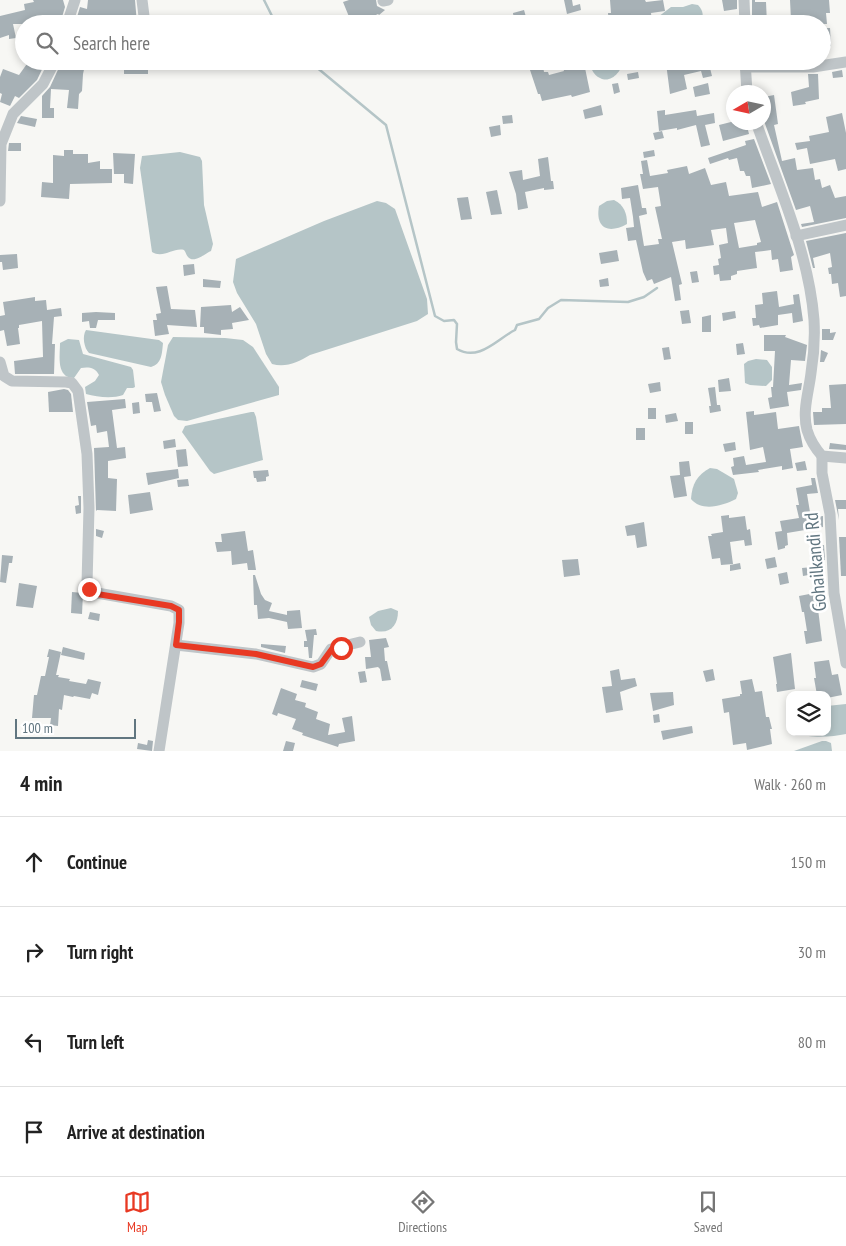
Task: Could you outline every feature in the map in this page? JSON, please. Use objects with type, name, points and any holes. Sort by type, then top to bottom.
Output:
[{"type":"street","points":[[70,15],[74,0]]},
{"type":"street","points":[[142,0],[143,15]]},
{"type":"street","points":[[383,1],[388,0]]},
{"type":"street","points":[[744,0],[745,15]]},
{"type":"street","points":[[831,64],[846,62]]},
{"type":"street","points":[[0,201],[1,144],[13,114],[43,84],[50,70]]},
{"type":"street","points":[[745,70],[746,85]]},
{"type":"street","points":[[759,130],[796,236],[814,319],[814,346],[806,400],[806,428],[812,444],[822,456],[846,458]]},
{"type":"street","points":[[796,236],[821,231]]},
{"type":"street","points":[[0,362],[4,376],[12,381],[66,382],[72,383],[78,391],[88,454],[89,589],[97,594],[171,606],[179,610],[176,645],[159,751]]},
{"type":"street","name":"Gohailkandi Rd","points":[[822,456],[822,473],[830,514],[834,593],[846,664]]},
{"type":"street","points":[[176,645],[256,654],[313,667],[321,664],[332,649],[360,642]]},
{"type":"shaded area","points":[[692,4],[698,5],[703,15],[661,15],[671,7],[683,7]]},
{"type":"shaded area","points":[[620,70],[615,76],[608,79],[600,78],[592,71]]},
{"type":"shaded area","points":[[180,152],[200,157],[202,161],[204,205],[213,244],[211,251],[193,259],[188,257],[184,250],[176,250],[164,254],[152,252],[140,168],[142,156]]},
{"type":"shaded area","points":[[614,200],[624,210],[627,224],[609,229],[601,224],[599,220],[599,206],[607,201]]},
{"type":"shaded area","points":[[377,201],[386,203],[395,209],[427,299],[428,314],[417,321],[310,355],[292,364],[272,364],[266,354],[256,324],[237,293],[233,282],[236,259],[324,221]]},
{"type":"shaded area","points":[[86,330],[159,340],[163,343],[161,358],[155,366],[151,367],[89,353],[84,342]]},
{"type":"shaded area","points":[[173,337],[243,340],[253,347],[279,387],[279,395],[187,421],[178,420],[174,416],[161,382],[168,345]]},
{"type":"shaded area","points":[[68,339],[79,340],[83,354],[131,367],[135,387],[127,388],[123,395],[114,397],[86,394],[85,387],[95,381],[99,375],[91,368],[81,368],[74,378],[64,374],[60,365],[60,343]]},
{"type":"shaded area","points":[[756,359],[767,360],[772,367],[772,380],[766,386],[745,383],[744,364]]},
{"type":"shaded area","points":[[254,412],[256,417],[263,460],[214,474],[182,432],[185,426]]},
{"type":"shaded area","points":[[710,468],[717,469],[734,479],[738,493],[736,499],[719,506],[706,507],[691,499],[696,481]]},
{"type":"shaded area","points":[[391,608],[398,611],[395,624],[390,630],[376,631],[371,625],[369,617],[378,611]]},
{"type":"shaded area","points":[[846,704],[846,734],[827,737],[814,736],[831,736],[831,706]]},
{"type":"shaded area","points":[[822,741],[831,743],[832,751],[794,751]]},
{"type":"building","points":[[33,0],[63,0],[65,7],[63,15],[15,15],[15,24],[13,24],[15,38],[9,39],[9,35],[0,38],[0,16],[25,10],[24,4],[34,2]]},
{"type":"building","points":[[88,0],[135,0],[136,15],[78,15],[80,7],[87,9]]},
{"type":"building","points":[[349,0],[376,0],[377,6],[385,10],[379,15],[348,15],[343,2]]},
{"type":"building","points":[[564,0],[572,0],[573,6],[580,4],[581,10],[567,14]]},
{"type":"building","points":[[610,0],[645,0],[646,2],[663,0],[665,11],[651,13],[651,15],[608,15],[608,13],[611,13]]},
{"type":"building","points":[[722,0],[737,0],[737,9],[724,11]]},
{"type":"building","points":[[752,0],[755,0],[755,2],[766,2],[767,15],[752,15]]},
{"type":"building","points":[[790,0],[829,0],[830,13],[826,13],[826,15],[791,15]]},
{"type":"building","points":[[524,10],[525,15],[513,15],[513,13]]},
{"type":"building","points":[[3,69],[19,75],[23,70],[42,70],[37,80],[19,98],[15,96],[10,106],[0,102],[2,94],[0,93],[0,77]]},
{"type":"building","points":[[58,70],[84,70],[78,109],[67,108],[69,90],[51,89],[50,108],[54,108],[54,118],[42,118],[42,96],[50,87]]},
{"type":"building","points":[[124,70],[148,70],[148,74],[124,74]]},
{"type":"building","points":[[530,70],[544,70],[544,72],[548,72],[549,75],[564,70],[585,70],[590,92],[572,97],[571,95],[542,101],[540,94],[538,94]]},
{"type":"building","points":[[667,70],[710,70],[712,76],[703,78],[701,71],[684,75],[687,89],[670,94]]},
{"type":"building","points":[[842,70],[843,77],[833,78],[832,72]]},
{"type":"building","points":[[638,72],[639,78],[628,80],[627,74]]},
{"type":"building","points":[[808,74],[818,74],[819,99],[793,106],[791,92],[809,87]]},
{"type":"building","points":[[618,83],[620,92],[614,94],[612,84]]},
{"type":"building","points":[[708,83],[710,94],[695,97],[693,87]]},
{"type":"building","points":[[774,95],[778,124],[774,125],[782,161],[795,158],[797,170],[813,168],[815,180],[820,179],[822,188],[830,185],[835,198],[846,196],[846,218],[802,227],[801,224],[814,222],[810,206],[796,210],[767,130],[771,130],[771,96]]},
{"type":"building","points":[[601,105],[603,115],[585,119],[583,110]]},
{"type":"building","points":[[665,110],[665,115],[696,110],[697,116],[714,113],[715,123],[705,125],[710,145],[701,147],[696,125],[677,130],[677,128],[659,131],[657,111]]},
{"type":"building","points":[[842,113],[846,133],[846,169],[838,171],[835,159],[810,164],[807,148],[797,150],[795,143],[810,141],[809,136],[829,132],[826,117]]},
{"type":"building","points":[[512,115],[513,123],[503,124],[502,116]]},
{"type":"building","points":[[21,116],[37,119],[35,127],[17,123]]},
{"type":"building","points":[[726,123],[726,130],[748,130],[749,134],[723,141],[719,125]]},
{"type":"building","points":[[500,125],[501,135],[491,137],[489,127]]},
{"type":"building","points":[[662,131],[664,138],[655,140],[653,133]]},
{"type":"building","points":[[754,139],[771,184],[752,188],[750,176],[746,176],[744,171],[740,171],[737,158],[729,160],[728,158],[710,164],[708,158],[746,145],[745,141]]},
{"type":"building","points":[[9,143],[21,143],[21,151],[8,151]]},
{"type":"building","points":[[64,150],[73,150],[73,154],[88,154],[88,163],[100,161],[100,169],[112,169],[112,183],[70,184],[69,199],[41,197],[42,182],[53,183],[53,155],[64,156]]},
{"type":"building","points":[[654,150],[655,156],[644,158],[643,152]]},
{"type":"building","points":[[113,153],[135,154],[133,184],[124,183],[124,174],[114,174]]},
{"type":"building","points":[[548,157],[554,189],[544,190],[544,188],[525,192],[528,208],[518,210],[516,194],[509,172],[522,170],[523,180],[540,176],[538,159]]},
{"type":"building","points":[[647,160],[650,176],[668,173],[667,170],[687,166],[689,174],[705,168],[711,185],[726,182],[729,196],[758,192],[762,207],[777,202],[794,255],[791,257],[793,270],[780,272],[778,259],[772,260],[771,250],[755,252],[757,268],[737,271],[737,274],[731,276],[731,280],[720,281],[719,274],[714,275],[713,266],[719,265],[718,259],[721,258],[719,245],[728,243],[726,228],[711,230],[714,245],[686,249],[685,240],[672,242],[682,284],[679,285],[681,300],[675,301],[671,277],[654,284],[652,279],[647,281],[643,272],[636,240],[628,241],[626,228],[634,227],[633,217],[630,198],[622,199],[621,188],[638,185],[642,208],[646,208],[647,214],[639,216],[644,246],[659,244],[658,239],[662,239],[655,207],[661,206],[658,187],[643,189],[640,174],[643,174],[641,161]],"holes":[[[755,220],[761,242],[757,243],[757,245],[739,248],[734,223]]]},
{"type":"building","points":[[497,190],[502,214],[491,215],[486,192]]},
{"type":"building","points":[[468,197],[472,219],[461,220],[457,198]]},
{"type":"building","points":[[846,233],[846,296],[840,297],[838,283],[832,284],[831,274],[829,274],[828,268],[832,267],[830,253],[813,258],[815,268],[813,268],[806,241]]},
{"type":"building","points":[[617,250],[619,261],[601,264],[599,253]]},
{"type":"building","points":[[17,254],[18,268],[3,270],[0,255]]},
{"type":"building","points":[[194,264],[195,274],[184,276],[183,265]]},
{"type":"building","points":[[697,271],[699,282],[692,283],[690,272]]},
{"type":"building","points":[[608,278],[609,286],[600,287],[599,280]]},
{"type":"building","points":[[203,279],[221,281],[220,288],[203,287]]},
{"type":"building","points":[[167,286],[171,309],[195,310],[197,327],[167,325],[169,334],[155,336],[153,320],[157,320],[156,314],[161,313],[156,287]]},
{"type":"building","points":[[777,291],[779,307],[794,304],[793,295],[799,294],[803,321],[793,323],[792,313],[778,315],[778,325],[760,328],[759,325],[753,326],[752,318],[756,318],[755,305],[763,304],[762,293]]},
{"type":"building","points":[[35,297],[35,301],[46,300],[47,310],[61,308],[62,316],[54,317],[52,344],[55,344],[54,374],[15,374],[14,361],[43,357],[42,321],[19,325],[20,344],[7,346],[4,330],[0,331],[0,316],[5,315],[3,302]]},
{"type":"building","points":[[231,305],[232,312],[240,307],[249,320],[232,323],[233,329],[221,330],[221,335],[204,333],[204,327],[200,327],[201,307]]},
{"type":"building","points":[[689,310],[691,323],[682,324],[680,311]]},
{"type":"building","points":[[735,311],[736,318],[723,321],[722,313]]},
{"type":"building","points":[[82,313],[115,313],[115,320],[98,320],[96,328],[90,328],[89,321],[82,322]]},
{"type":"building","points":[[711,315],[711,332],[702,332],[702,317]]},
{"type":"building","points":[[822,329],[830,329],[830,333],[836,332],[833,340],[822,340]]},
{"type":"building","points":[[764,335],[786,335],[785,337],[807,345],[805,361],[791,360],[789,385],[802,383],[801,390],[787,392],[789,406],[770,409],[768,398],[772,397],[771,387],[773,387],[775,351],[764,351]]},
{"type":"building","points":[[743,343],[745,354],[737,355],[736,344]]},
{"type":"building","points":[[669,347],[671,359],[664,360],[662,348]]},
{"type":"building","points":[[821,350],[828,353],[824,362],[820,362]]},
{"type":"building","points":[[729,378],[731,391],[719,392],[718,380]]},
{"type":"building","points":[[660,382],[661,391],[650,393],[648,384]]},
{"type":"building","points":[[846,384],[846,424],[814,425],[813,412],[822,412],[822,408],[831,408],[829,385]]},
{"type":"building","points":[[715,387],[717,405],[720,405],[721,411],[710,413],[709,406],[711,406],[708,388]]},
{"type":"building","points":[[68,390],[71,394],[73,412],[49,412],[48,392]]},
{"type":"building","points":[[157,393],[161,411],[154,412],[152,402],[146,402],[145,394]]},
{"type":"building","points":[[125,399],[126,408],[112,410],[117,448],[125,447],[126,458],[108,461],[108,478],[117,479],[116,511],[96,511],[94,448],[109,447],[107,431],[97,433],[96,425],[91,426],[87,402]]},
{"type":"building","points":[[139,402],[140,413],[133,414],[132,403]]},
{"type":"building","points":[[648,408],[656,408],[656,419],[648,419]]},
{"type":"building","points":[[754,411],[754,415],[776,412],[778,429],[799,426],[803,447],[790,449],[793,468],[782,470],[782,466],[758,470],[759,472],[733,475],[731,467],[734,466],[733,458],[744,456],[746,465],[766,462],[763,447],[750,450],[746,412]]},
{"type":"building","points":[[676,413],[678,421],[666,423],[665,415]]},
{"type":"building","points":[[685,422],[693,422],[693,434],[685,434]]},
{"type":"building","points":[[636,428],[645,428],[645,440],[636,440]]},
{"type":"building","points":[[175,439],[176,447],[164,449],[163,441]]},
{"type":"building","points":[[735,442],[736,450],[725,452],[723,444]]},
{"type":"building","points":[[830,443],[846,445],[846,450],[829,449]]},
{"type":"building","points":[[186,449],[188,466],[178,467],[176,450]]},
{"type":"building","points":[[689,461],[691,476],[684,477],[687,496],[674,498],[670,476],[680,475],[679,462]]},
{"type":"building","points":[[805,461],[807,470],[797,471],[795,463]]},
{"type":"building","points":[[178,469],[179,478],[148,485],[146,473]]},
{"type":"building","points":[[268,470],[269,476],[266,477],[266,481],[257,482],[253,471]]},
{"type":"building","points":[[811,478],[815,478],[818,493],[807,494],[811,518],[823,516],[823,527],[787,533],[788,545],[778,550],[775,532],[782,531],[780,521],[799,518],[796,505],[799,505],[796,488],[812,485]]},
{"type":"building","points":[[188,479],[189,486],[178,487],[177,480]]},
{"type":"building","points":[[150,492],[153,510],[130,514],[128,495]]},
{"type":"building","points":[[78,496],[81,496],[81,513],[76,514],[75,506],[79,505]]},
{"type":"building","points":[[835,500],[846,500],[846,509],[838,509],[839,520]]},
{"type":"building","points":[[729,515],[729,518],[745,516],[747,530],[750,529],[752,545],[745,546],[744,540],[730,542],[733,564],[721,565],[720,558],[712,559],[708,536],[723,532],[721,516]]},
{"type":"building","points":[[644,522],[647,546],[637,548],[635,535],[627,536],[625,526]]},
{"type":"building","points":[[96,529],[104,531],[102,538],[96,536]]},
{"type":"building","points":[[245,531],[248,551],[253,550],[256,570],[248,570],[247,563],[232,565],[231,551],[217,552],[215,542],[222,542],[221,534]]},
{"type":"building","points":[[839,537],[846,537],[846,576],[841,576]]},
{"type":"building","points":[[824,545],[825,560],[820,561],[818,546]]},
{"type":"building","points":[[2,555],[13,556],[12,563],[9,563],[6,583],[0,582]]},
{"type":"building","points":[[775,557],[777,567],[767,569],[765,559]]},
{"type":"building","points":[[578,559],[580,575],[564,577],[562,560]]},
{"type":"building","points":[[740,563],[741,569],[730,571],[730,565]]},
{"type":"building","points":[[812,567],[814,574],[803,576],[802,568]]},
{"type":"building","points":[[787,572],[789,583],[780,585],[778,574]]},
{"type":"building","points":[[253,575],[255,575],[265,600],[272,603],[269,611],[287,615],[287,611],[300,610],[302,628],[288,629],[287,622],[269,618],[258,619],[257,605],[254,605]]},
{"type":"building","points":[[19,583],[37,586],[33,608],[16,606]]},
{"type":"building","points":[[825,591],[827,608],[818,609],[822,641],[806,644],[804,631],[807,631],[799,596]]},
{"type":"building","points":[[72,592],[83,593],[82,614],[71,613]]},
{"type":"building","points":[[90,612],[100,614],[99,621],[88,619]]},
{"type":"building","points":[[316,629],[317,635],[314,635],[312,658],[309,658],[308,647],[304,647],[304,641],[307,641],[305,630]]},
{"type":"building","points":[[386,638],[389,647],[384,648],[385,661],[387,661],[391,680],[382,681],[378,667],[366,669],[365,657],[371,657],[369,640]]},
{"type":"building","points":[[261,644],[286,646],[285,653],[261,647]]},
{"type":"building","points":[[63,647],[85,653],[84,660],[61,655]]},
{"type":"building","points":[[49,649],[61,652],[56,675],[59,675],[58,677],[86,684],[88,679],[101,682],[98,695],[92,693],[90,699],[64,695],[62,710],[59,709],[58,726],[50,725],[51,718],[32,718],[34,695],[37,695],[41,676],[45,676]]},
{"type":"building","points":[[791,653],[795,689],[777,692],[773,657]]},
{"type":"building","points":[[829,660],[832,675],[838,674],[842,695],[831,697],[831,691],[816,691],[814,662]]},
{"type":"building","points":[[619,669],[621,680],[635,678],[637,686],[620,692],[623,710],[606,713],[602,687],[612,686],[610,671]]},
{"type":"building","points":[[713,669],[715,680],[706,682],[703,671]]},
{"type":"building","points":[[365,671],[367,682],[360,683],[358,672]]},
{"type":"building","points":[[752,679],[755,692],[762,691],[766,717],[769,717],[772,729],[770,729],[772,744],[747,750],[746,743],[733,745],[729,712],[724,713],[722,699],[740,696],[742,694],[740,681]]},
{"type":"building","points":[[302,680],[318,684],[316,691],[300,687]]},
{"type":"building","points":[[281,688],[297,694],[295,700],[306,703],[305,707],[318,712],[316,719],[330,724],[328,735],[345,732],[342,718],[352,716],[355,741],[339,744],[338,747],[302,735],[303,733],[292,729],[296,719],[278,713],[277,716],[272,714]]},
{"type":"building","points":[[673,692],[674,705],[653,711],[650,693]]},
{"type":"building","points":[[659,714],[660,722],[654,723],[653,715]]},
{"type":"building","points":[[692,726],[693,733],[663,740],[661,731]]},
{"type":"building","points":[[148,740],[153,741],[152,751],[137,749],[138,743],[147,745]]},
{"type":"building","points":[[286,741],[295,743],[293,751],[283,751]]},
{"type":"waterway","points":[[264,0],[272,15]]},
{"type":"waterway","points":[[320,70],[386,125],[435,316],[444,321],[454,320],[457,324],[457,349],[473,353],[488,348],[515,330],[517,325],[539,319],[548,308],[561,300],[628,302],[644,297],[657,288]]},
{"type":"route","points":[[89,589],[97,594],[171,606],[179,610],[176,645],[256,654],[313,667],[321,664],[333,648],[341,648]]}]
